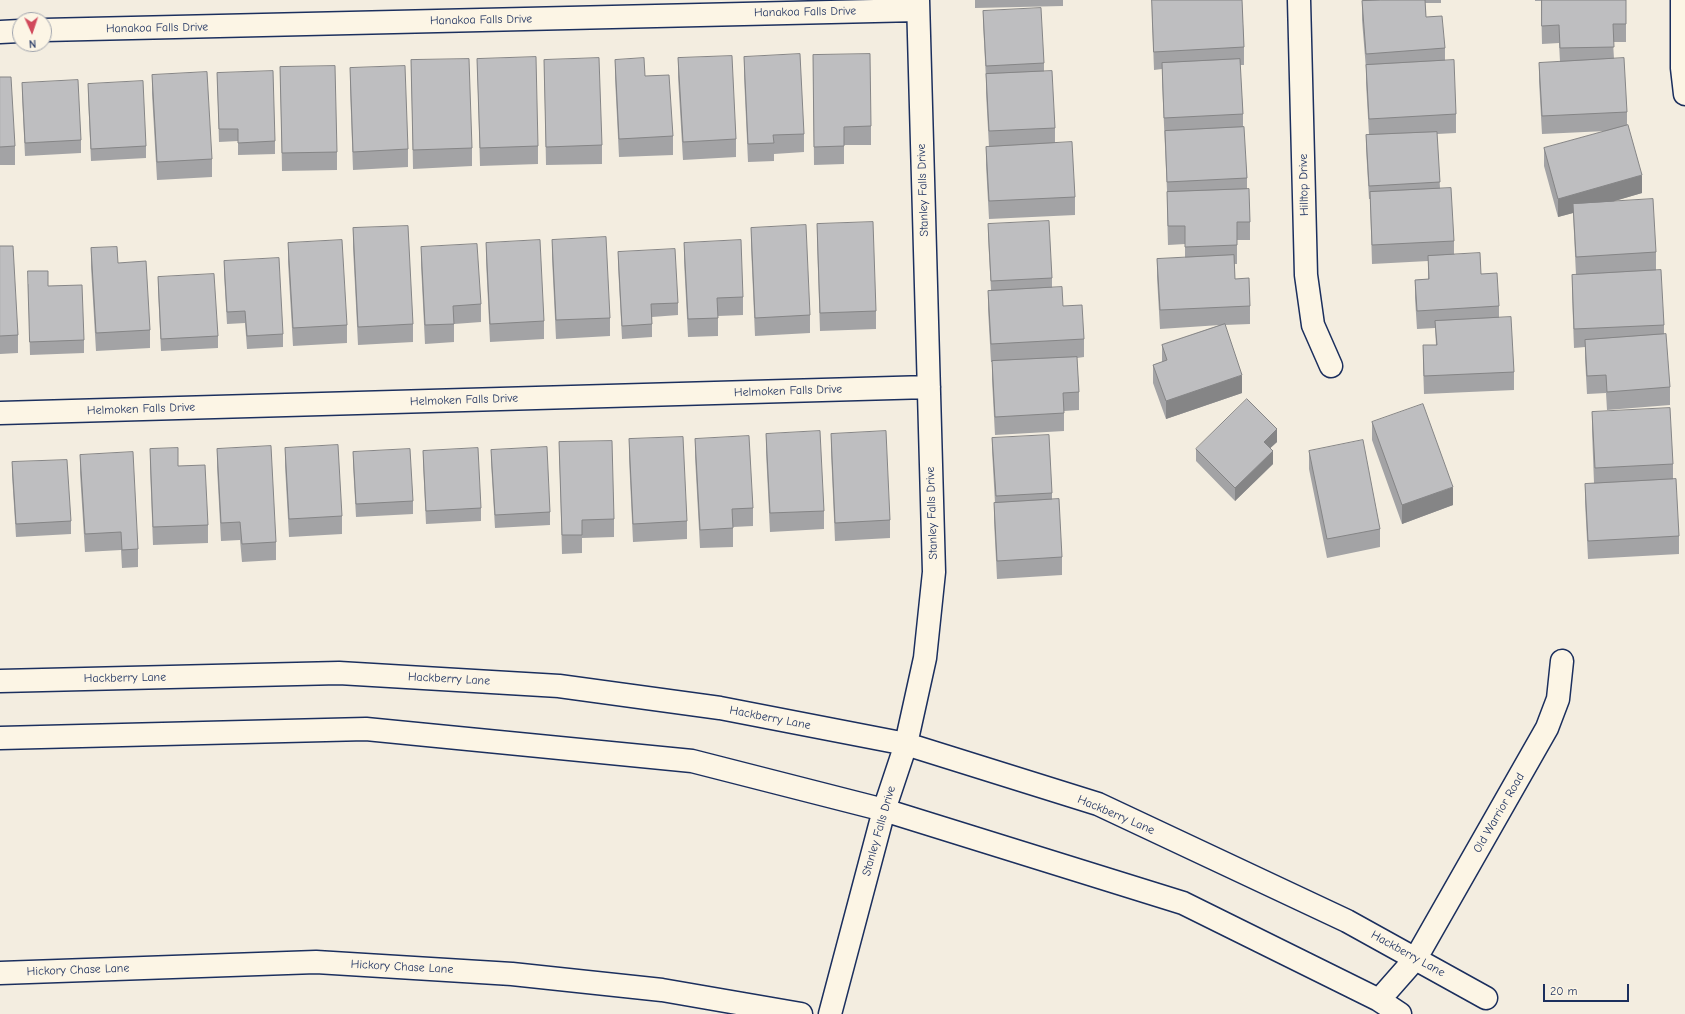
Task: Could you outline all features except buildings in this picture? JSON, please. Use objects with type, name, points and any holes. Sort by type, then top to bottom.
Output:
[{"type":"street","name":"Hilltop Drive","points":[[1299,0],[1306,275],[1313,325],[1331,366]]},
{"type":"street","points":[[1682,0],[1682,68],[1685,94]]},
{"type":"street","name":"Hanakoa Falls Drive","points":[[52,30],[918,5]]},
{"type":"street","name":"Stanley Falls Drive","points":[[830,1014],[884,810],[906,744],[925,658],[934,572],[918,5]]},
{"type":"street","points":[[0,32],[12,31]]},
{"type":"street","name":"Helmoken Falls Drive","points":[[0,413],[929,387]]},
{"type":"street","name":"Old Warrior Road","points":[[1379,1000],[1416,958],[1547,728],[1558,699],[1562,661]]},
{"type":"street","name":"Hackberry Lane","points":[[0,681],[339,673],[559,686],[720,708],[906,744],[1098,804],[1347,921],[1486,998]]},
{"type":"street","points":[[0,738],[366,729],[692,761],[884,810],[1183,903],[1379,1000],[1400,1014]]},
{"type":"street","name":"Hickory Chase Lane","points":[[0,973],[324,963],[512,974],[662,990],[801,1014]]}]
